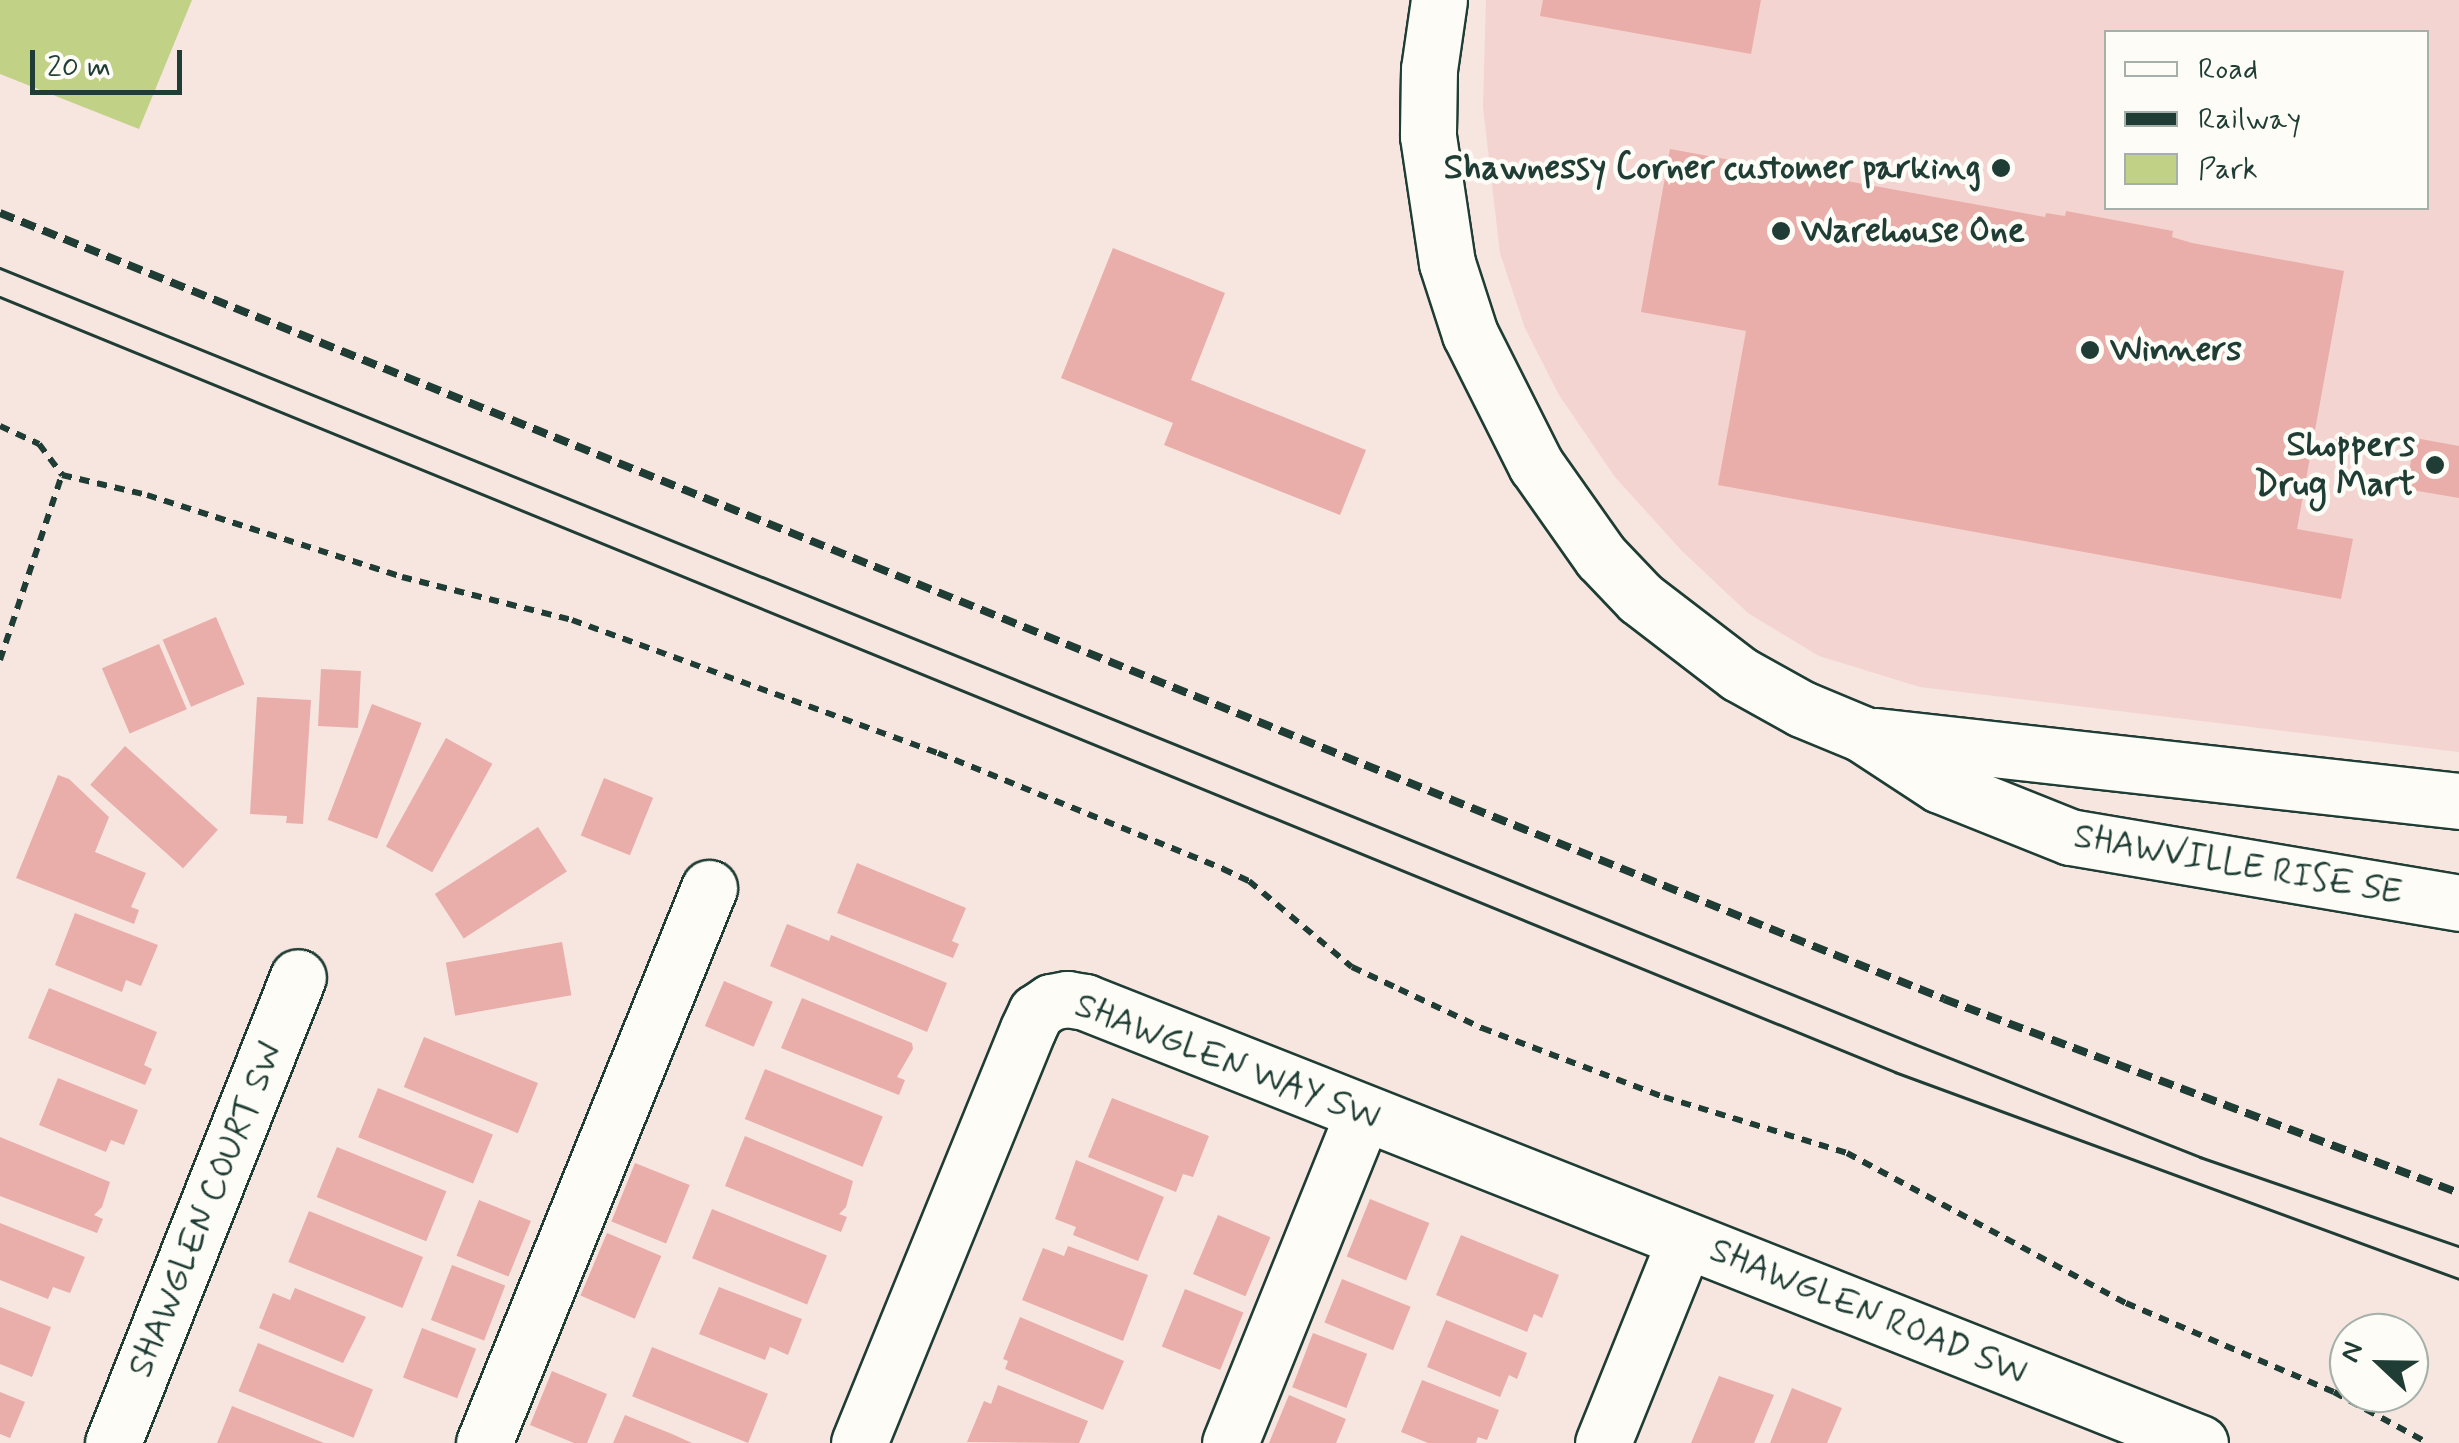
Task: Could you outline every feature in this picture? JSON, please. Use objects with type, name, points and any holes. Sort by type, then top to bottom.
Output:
[{"type":"street","name":"SHAWVILLE RISE SE","points":[[1439,0],[1429,70],[1428,136],[1447,263],[1470,334],[1536,464],[1600,558],[1685,636],[1802,709],[1862,734],[1940,785],[2070,837],[2459,903]]},
{"type":"street","name":"SHAWVILLE RISE SE","points":[[1862,734],[2459,800]]},
{"type":"street","points":[[484,1443],[709,888]]},
{"type":"street","name":"SHAWGLEN COURT SW","points":[[113,1443],[298,977]]},
{"type":"street","name":"SHAWGLEN WAY SW","points":[[859,1443],[1028,1029],[1036,1012],[1051,1002],[1085,1002],[1685,1240]]},
{"type":"street","points":[[1230,1443],[1363,1112]]},
{"type":"street","name":"SHAWGLEN ROAD SW","points":[[1603,1443],[1685,1240],[2200,1443]]},
{"type":"path","points":[[0,426],[39,444],[62,475],[147,495],[402,577],[572,620],[938,753],[1224,869],[1249,881],[1352,967],[1482,1028],[1664,1097],[1846,1152],[2126,1303],[2334,1392],[2428,1443]]},
{"type":"path","points":[[0,660],[62,475]]},
{"type":"shaded area","points":[[1486,0],[2459,0],[2459,752],[1920,687],[1819,656],[1748,613],[1682,551],[1615,477],[1559,395],[1525,328],[1500,253],[1483,107]]},
{"type":"green space","points":[[0,0],[192,0],[139,129],[0,74]]},
{"type":"building","points":[[1543,0],[1761,0],[1751,54],[1540,16]]},
{"type":"building","points":[[1670,149],[2045,217],[2046,213],[2065,216],[2066,211],[2173,231],[2172,237],[2192,243],[2344,271],[2297,529],[2353,539],[2341,599],[1718,485],[1746,331],[1641,312]]},
{"type":"building","points":[[1113,248],[1225,293],[1191,380],[1366,450],[1340,515],[1164,445],[1173,423],[1061,378]]},
{"type":"building","name":"Shoppers Drug Mart","points":[[2415,438],[2459,446],[2459,498],[2406,489]]},
{"type":"building","points":[[216,617],[245,684],[191,707],[163,640]]},
{"type":"building","points":[[159,644],[187,709],[130,734],[102,668]]},
{"type":"building","points":[[321,669],[361,671],[358,728],[318,726]]},
{"type":"building","points":[[257,697],[311,700],[303,824],[286,823],[287,816],[250,814]]},
{"type":"building","points":[[372,704],[421,723],[377,839],[328,820]]},
{"type":"building","points":[[446,738],[492,764],[432,872],[386,846]]},
{"type":"building","points":[[125,746],[218,830],[183,868],[90,785]]},
{"type":"building","points":[[58,775],[69,779],[109,817],[95,852],[146,873],[131,907],[139,910],[134,924],[16,878]]},
{"type":"building","points":[[604,778],[653,798],[630,855],[581,835]]},
{"type":"building","points":[[538,827],[567,871],[464,938],[435,894]]},
{"type":"building","points":[[857,863],[966,908],[952,941],[959,944],[953,958],[837,913]]},
{"type":"building","points":[[75,913],[158,945],[141,986],[126,980],[122,992],[55,965]]},
{"type":"building","points":[[787,924],[829,941],[831,935],[947,983],[927,1032],[770,966]]},
{"type":"building","points":[[562,942],[571,995],[455,1016],[446,962]]},
{"type":"building","points":[[724,981],[773,1002],[754,1047],[705,1026]]},
{"type":"building","points":[[49,988],[157,1032],[144,1065],[152,1069],[145,1085],[28,1038]]},
{"type":"building","points":[[802,998],[912,1043],[913,1049],[897,1077],[905,1080],[899,1095],[781,1048]]},
{"type":"building","points":[[424,1037],[538,1083],[518,1133],[404,1087]]},
{"type":"building","points":[[765,1069],[883,1117],[863,1167],[745,1119]]},
{"type":"building","points":[[58,1078],[138,1110],[124,1145],[111,1140],[106,1152],[39,1125]]},
{"type":"building","points":[[378,1088],[493,1134],[473,1184],[358,1137]]},
{"type":"building","points":[[1112,1098],[1209,1136],[1193,1177],[1183,1174],[1176,1192],[1088,1157]]},
{"type":"building","points":[[745,1136],[853,1181],[846,1207],[839,1214],[847,1217],[841,1232],[725,1186]]},
{"type":"building","points":[[0,1137],[110,1182],[102,1207],[94,1215],[103,1219],[97,1233],[0,1196]]},
{"type":"building","points":[[337,1147],[446,1191],[426,1241],[317,1197]]},
{"type":"building","points":[[1076,1160],[1164,1197],[1138,1261],[1073,1235],[1076,1227],[1055,1219]]},
{"type":"building","points":[[635,1163],[690,1185],[666,1244],[611,1221]]},
{"type":"building","points":[[1370,1199],[1429,1223],[1406,1280],[1347,1256]]},
{"type":"building","points":[[479,1200],[531,1221],[508,1277],[457,1256]]},
{"type":"building","points":[[712,1209],[827,1255],[807,1305],[692,1258]]},
{"type":"building","points":[[309,1211],[423,1257],[402,1308],[288,1262]]},
{"type":"building","points":[[1218,1215],[1270,1237],[1245,1296],[1193,1274]]},
{"type":"building","points":[[0,1223],[85,1257],[70,1293],[53,1287],[48,1299],[0,1280]]},
{"type":"building","points":[[607,1233],[661,1256],[635,1319],[580,1296]]},
{"type":"building","points":[[1461,1235],[1559,1275],[1542,1318],[1534,1314],[1527,1332],[1436,1295]]},
{"type":"building","points":[[1068,1246],[1148,1275],[1123,1341],[1022,1300],[1043,1248],[1064,1256]]},
{"type":"building","points":[[452,1265],[505,1285],[484,1341],[431,1320]]},
{"type":"building","points":[[1342,1279],[1411,1307],[1393,1350],[1324,1323]]},
{"type":"building","points":[[719,1287],[802,1319],[788,1355],[770,1347],[765,1360],[699,1334]]},
{"type":"building","points":[[295,1288],[366,1317],[343,1363],[259,1328],[273,1293],[290,1300]]},
{"type":"building","points":[[1185,1289],[1243,1313],[1220,1370],[1162,1346]]},
{"type":"building","points":[[0,1307],[51,1327],[32,1377],[0,1364]]},
{"type":"building","points":[[1020,1317],[1124,1361],[1103,1410],[1005,1369],[1008,1361],[1003,1359]]},
{"type":"building","points":[[1446,1320],[1527,1353],[1517,1379],[1509,1375],[1500,1397],[1427,1367]]},
{"type":"building","points":[[422,1328],[476,1349],[457,1398],[403,1377]]},
{"type":"building","points":[[1313,1333],[1367,1354],[1346,1408],[1292,1387]]},
{"type":"building","points":[[258,1343],[373,1389],[353,1438],[239,1391]]},
{"type":"building","points":[[652,1347],[768,1394],[748,1443],[632,1396]]},
{"type":"building","points":[[552,1371],[607,1394],[587,1443],[574,1443],[530,1425]]},
{"type":"building","points":[[1719,1376],[1774,1395],[1754,1443],[1691,1443]]},
{"type":"building","points":[[1422,1380],[1499,1410],[1487,1440],[1478,1437],[1476,1443],[1428,1443],[1401,1432]]},
{"type":"building","points":[[998,1385],[1088,1421],[1079,1443],[967,1442],[984,1401],[991,1404]]},
{"type":"building","points":[[1792,1388],[1842,1408],[1827,1443],[1770,1443]]},
{"type":"building","points":[[0,1392],[25,1402],[10,1438],[0,1434]]},
{"type":"building","points":[[1289,1395],[1346,1419],[1336,1443],[1269,1443]]},
{"type":"building","points":[[232,1406],[324,1443],[217,1443]]},
{"type":"building","points":[[625,1415],[672,1434],[692,1443],[613,1443]]},
{"type":"tram line","points":[[0,268],[1915,1044],[2200,1157],[2459,1246]]},
{"type":"tram line","points":[[0,297],[1895,1072],[2459,1279]]},
{"type":"railway","points":[[0,213],[1944,999],[2459,1193]]},
{"type":"place","name":"Shawnessy Corner customer parking","points":[[2001,168]]},
{"type":"place","name":"Warehouse One","points":[[1781,231]]},
{"type":"place","name":"Winners","points":[[2090,350]]},
{"type":"place","name":"Shoppers Drug Mart","points":[[2435,465]]}]
